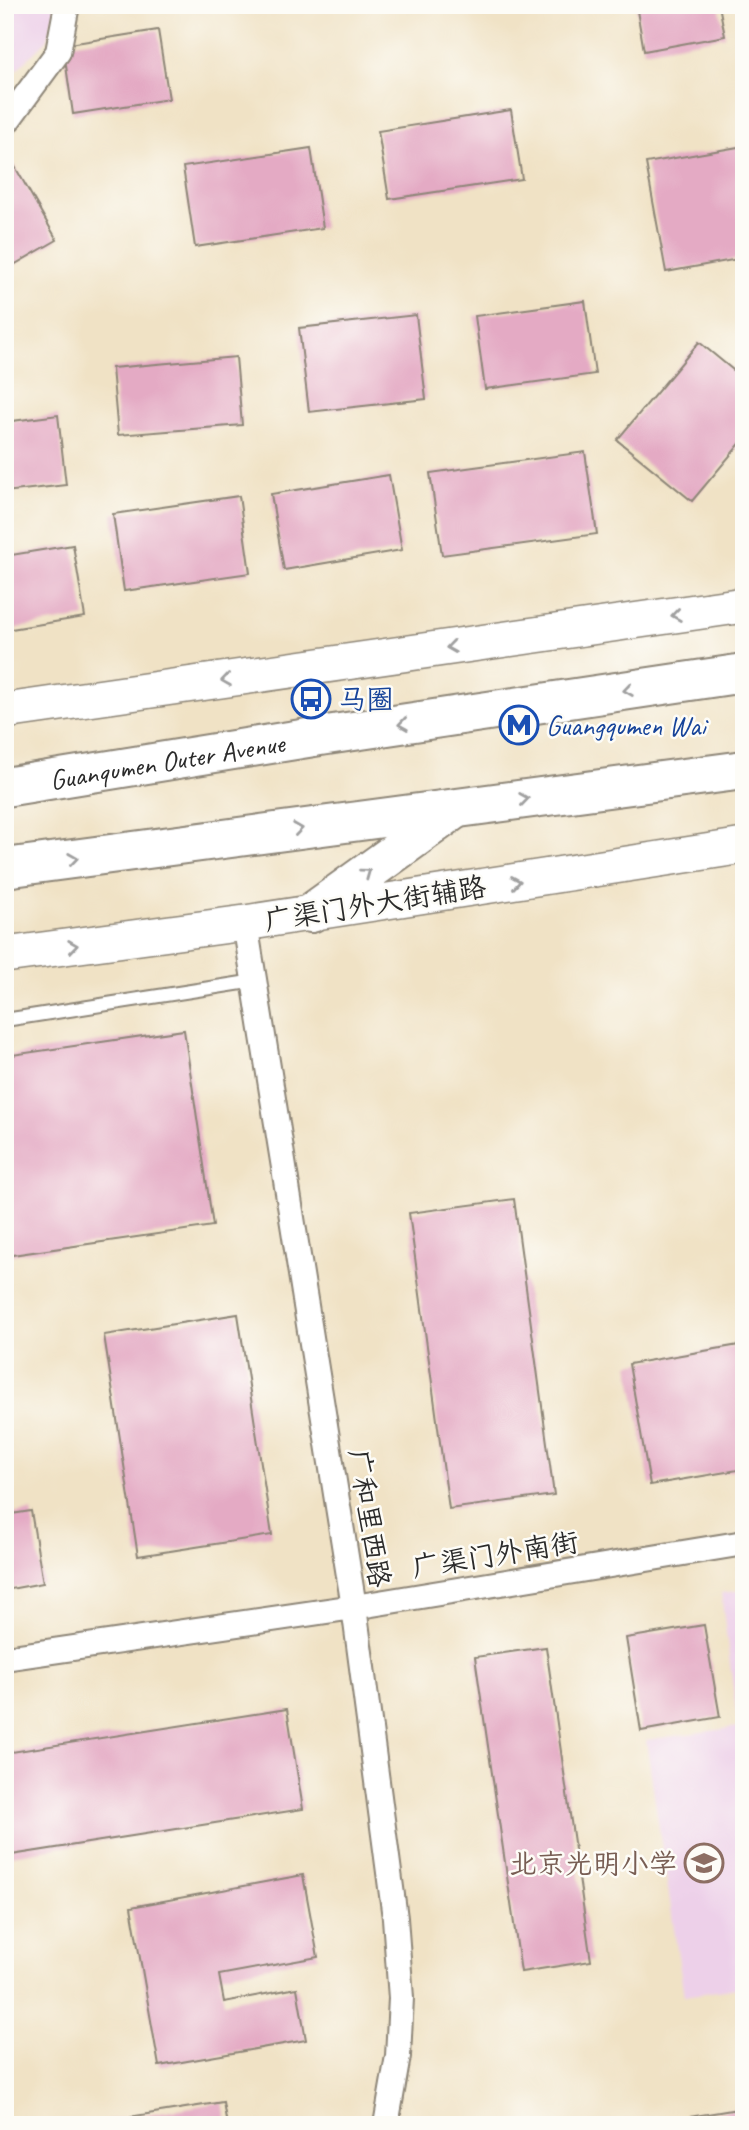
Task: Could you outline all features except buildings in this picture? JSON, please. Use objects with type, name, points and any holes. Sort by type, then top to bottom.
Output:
[{"type":"main road","name":"Guanqumen Outer Avenue","points":[[5,787],[320,736],[744,673]]},
{"type":"main road","points":[[5,868],[744,770]]},
{"type":"main road","points":[[311,913],[457,808]]},
{"type":"street","points":[[5,124],[58,52],[67,5]]},
{"type":"street","points":[[5,711],[744,605]]},
{"type":"street","name":"广渠门外大街辅路","points":[[5,956],[245,923],[744,846]]},
{"type":"street","name":"广和里西路","points":[[245,923],[354,1607],[395,1918],[401,1998],[398,2056],[386,2125]]},
{"type":"street","name":"广渠门外南街","points":[[5,1658],[354,1607],[744,1543]]},
{"type":"lane","points":[[5,1020],[255,981]]},
{"type":"shaded area","points":[[5,5],[56,5],[47,40],[5,81]]},
{"type":"shaded area","name":"北京光明小学","points":[[744,1590],[744,1987],[684,1996],[646,1740],[738,1727],[721,1593]]},
{"type":"place","name":"马圈","points":[[311,699]]},
{"type":"place","name":"Guangqumen Wai","points":[[519,725]]},
{"type":"place","name":"北京光明小学","points":[[704,1863]]}]
